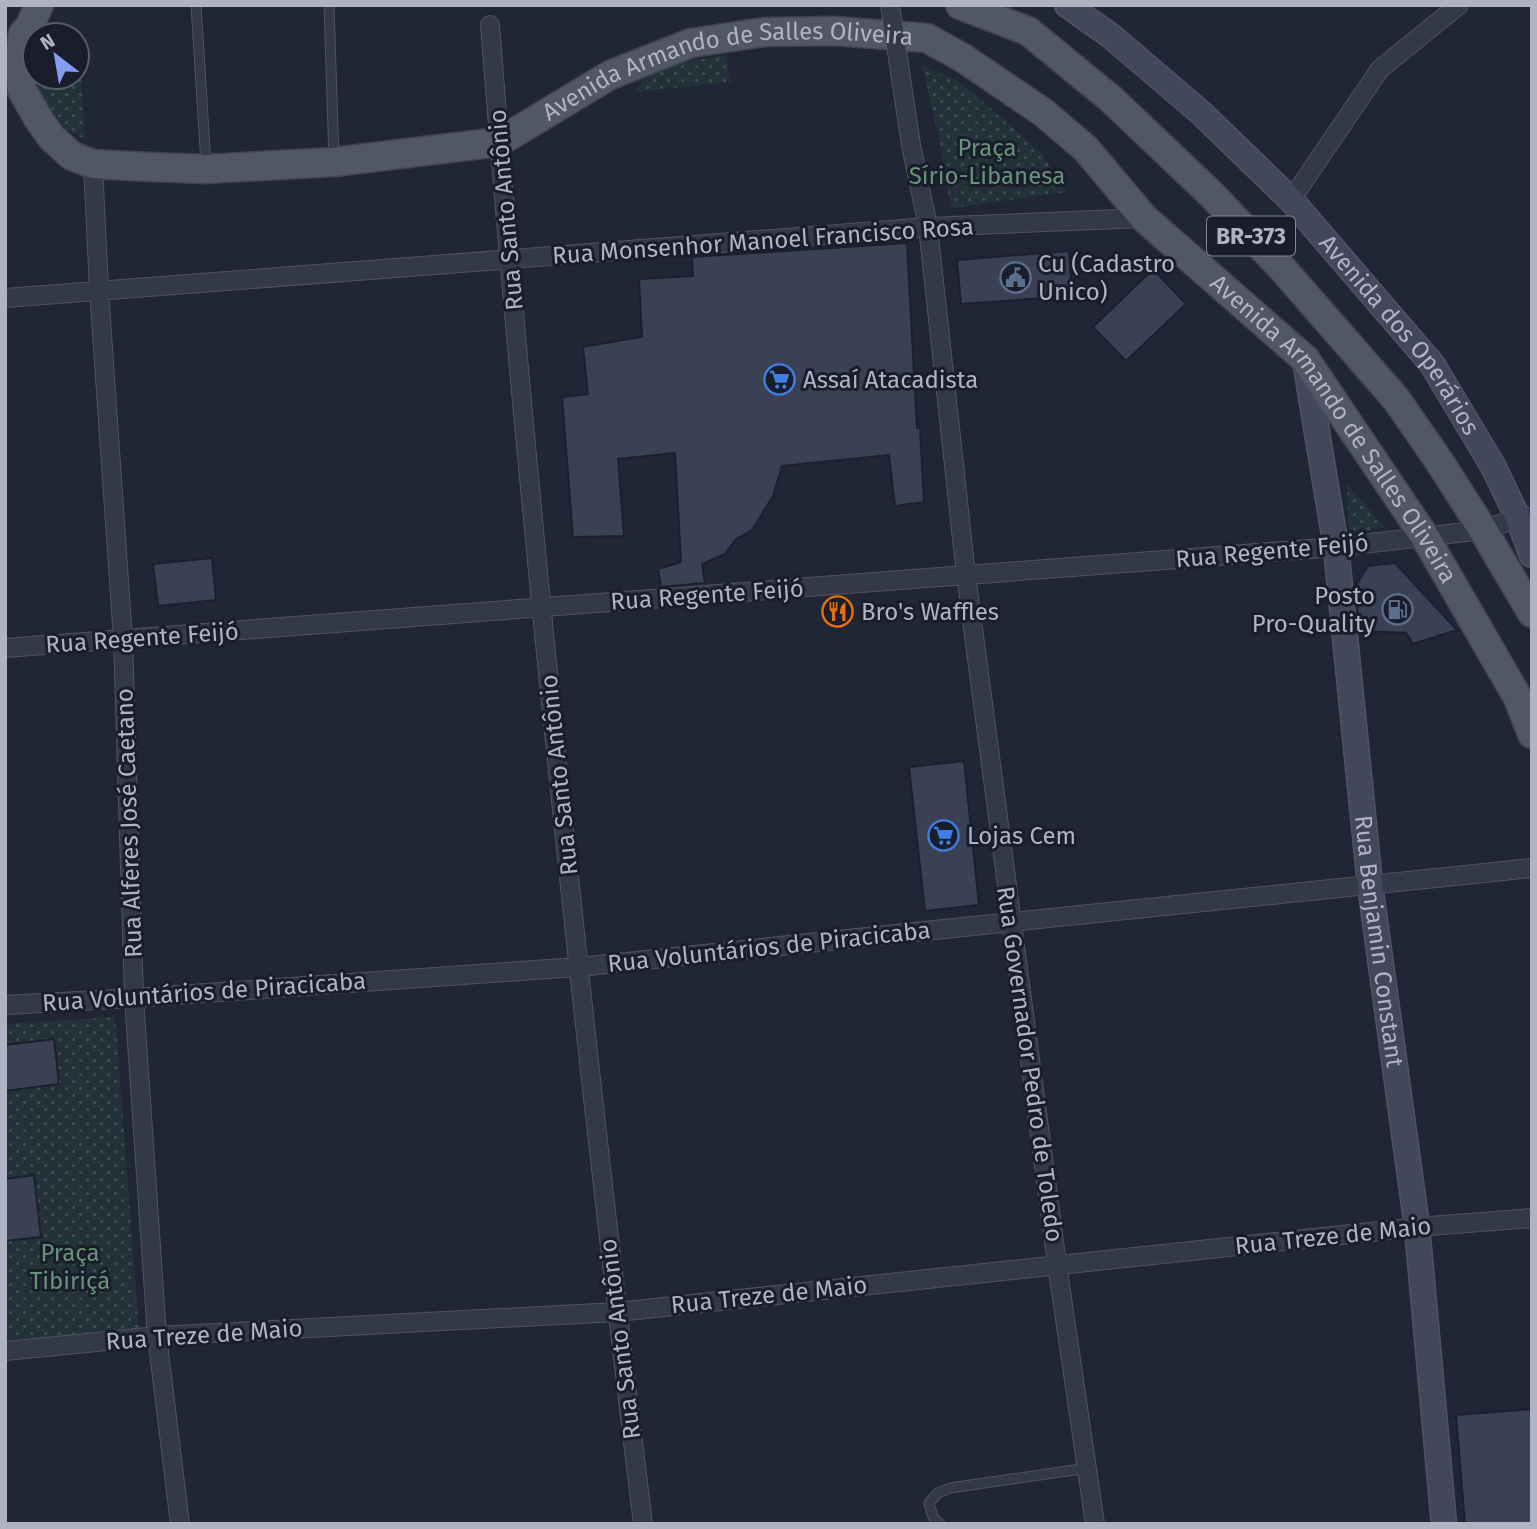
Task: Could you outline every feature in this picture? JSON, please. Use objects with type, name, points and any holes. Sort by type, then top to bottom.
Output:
[{"type":"main road","name":"Avenida Armando de Salles Oliveira","points":[[39,5],[23,34],[19,63],[23,90],[52,138],[72,156],[93,164],[206,169],[334,162],[499,142],[610,75],[691,43],[764,32],[834,31],[927,38],[963,58],[1044,113],[1086,149],[1144,218],[1305,359],[1425,537],[1518,698],[1532,734]]},
{"type":"main road","name":"BR-373","points":[[960,5],[1028,31],[1111,99],[1211,194],[1280,266],[1396,399],[1440,461],[1532,613]]},
{"type":"street","name":"Rua Governador Pedro de Toledo","points":[[890,5],[911,145],[928,227],[966,575],[1057,1264],[1095,1524]]},
{"type":"street","name":"Avenida dos Operários","points":[[1067,5],[1111,36],[1200,112],[1291,200],[1432,364],[1525,517],[1532,555]]},
{"type":"street","points":[[1291,200],[1380,69],[1459,5]]},
{"type":"street","name":"Rua Santo Antônio","points":[[490,25],[509,259],[578,967],[643,1524]]},
{"type":"street","name":"Rua Alferes José Caetano","points":[[93,164],[123,639],[134,998],[157,1336],[180,1524]]},
{"type":"street","name":"Rua Monsenhor Manoel Francisco Rosa","points":[[5,298],[928,227],[1144,218]]},
{"type":"street","name":"Rua Benjamin Constant","points":[[1305,359],[1336,547],[1370,885],[1417,1227],[1444,1524]]},
{"type":"street","name":"Rua Regente Feijó","points":[[5,648],[1336,547],[1483,530],[1525,517]]},
{"type":"street","name":"Rua Voluntários de Piracicaba","points":[[5,1004],[134,998],[578,967],[1532,867]]},
{"type":"street","name":"Rua Treze de Maio","points":[[5,1351],[157,1336],[617,1312],[1417,1227],[1532,1218]]},
{"type":"lane","points":[[196,5],[206,169]]},
{"type":"lane","points":[[329,5],[334,162]]},
{"type":"lane","points":[[940,1524],[933,1517],[929,1503],[938,1493],[950,1488],[1088,1468]]},
{"type":"green space","points":[[726,55],[731,82],[635,92],[646,75],[685,62]]},
{"type":"green space","name":"Praça Sírio-Libanesa","points":[[922,65],[963,84],[1042,154],[1066,192],[951,208],[940,143]]},
{"type":"green space","points":[[39,91],[82,91],[85,139],[56,123],[45,110]]},
{"type":"green space","points":[[1347,484],[1385,527],[1349,535]]},
{"type":"green space","name":"Praça Tibiriçá","points":[[115,1017],[139,1331],[5,1340],[5,1024]]},
{"type":"building","name":"Assaí Atacadista","points":[[907,243],[917,428],[920,428],[924,502],[895,506],[889,455],[782,466],[773,496],[752,530],[736,539],[725,554],[702,564],[705,583],[661,587],[658,569],[681,562],[675,453],[618,459],[624,536],[573,537],[562,397],[588,394],[583,347],[642,337],[639,279],[693,276],[692,257]]},
{"type":"building","name":"Cu (Cadastro Unico)","points":[[1069,251],[1072,296],[961,304],[957,260]]},
{"type":"building","points":[[1153,269],[1186,304],[1126,361],[1093,327]]},
{"type":"building","points":[[212,558],[216,600],[158,606],[153,564]]},
{"type":"building","name":"Posto Pro-Quality","points":[[1395,563],[1457,630],[1413,644],[1406,633],[1360,631],[1355,587],[1368,566]]},
{"type":"building","name":"Lojas Cem","points":[[964,761],[979,905],[925,911],[909,767]]},
{"type":"building","points":[[54,1039],[59,1084],[5,1091],[5,1045]]},
{"type":"building","points":[[34,1175],[41,1237],[5,1241],[5,1179]]},
{"type":"building","points":[[1532,1409],[1532,1524],[1465,1524],[1456,1415]]},
{"type":"place","name":"Cu (Cadastro Unico)","points":[[1015,278]]},
{"type":"place","name":"Assaí Atacadista","points":[[780,380]]},
{"type":"place","name":"Posto Pro-Quality","points":[[1398,610]]},
{"type":"place","name":"Bro's Waffles","points":[[838,612]]},
{"type":"place","name":"Lojas Cem","points":[[944,836]]}]
